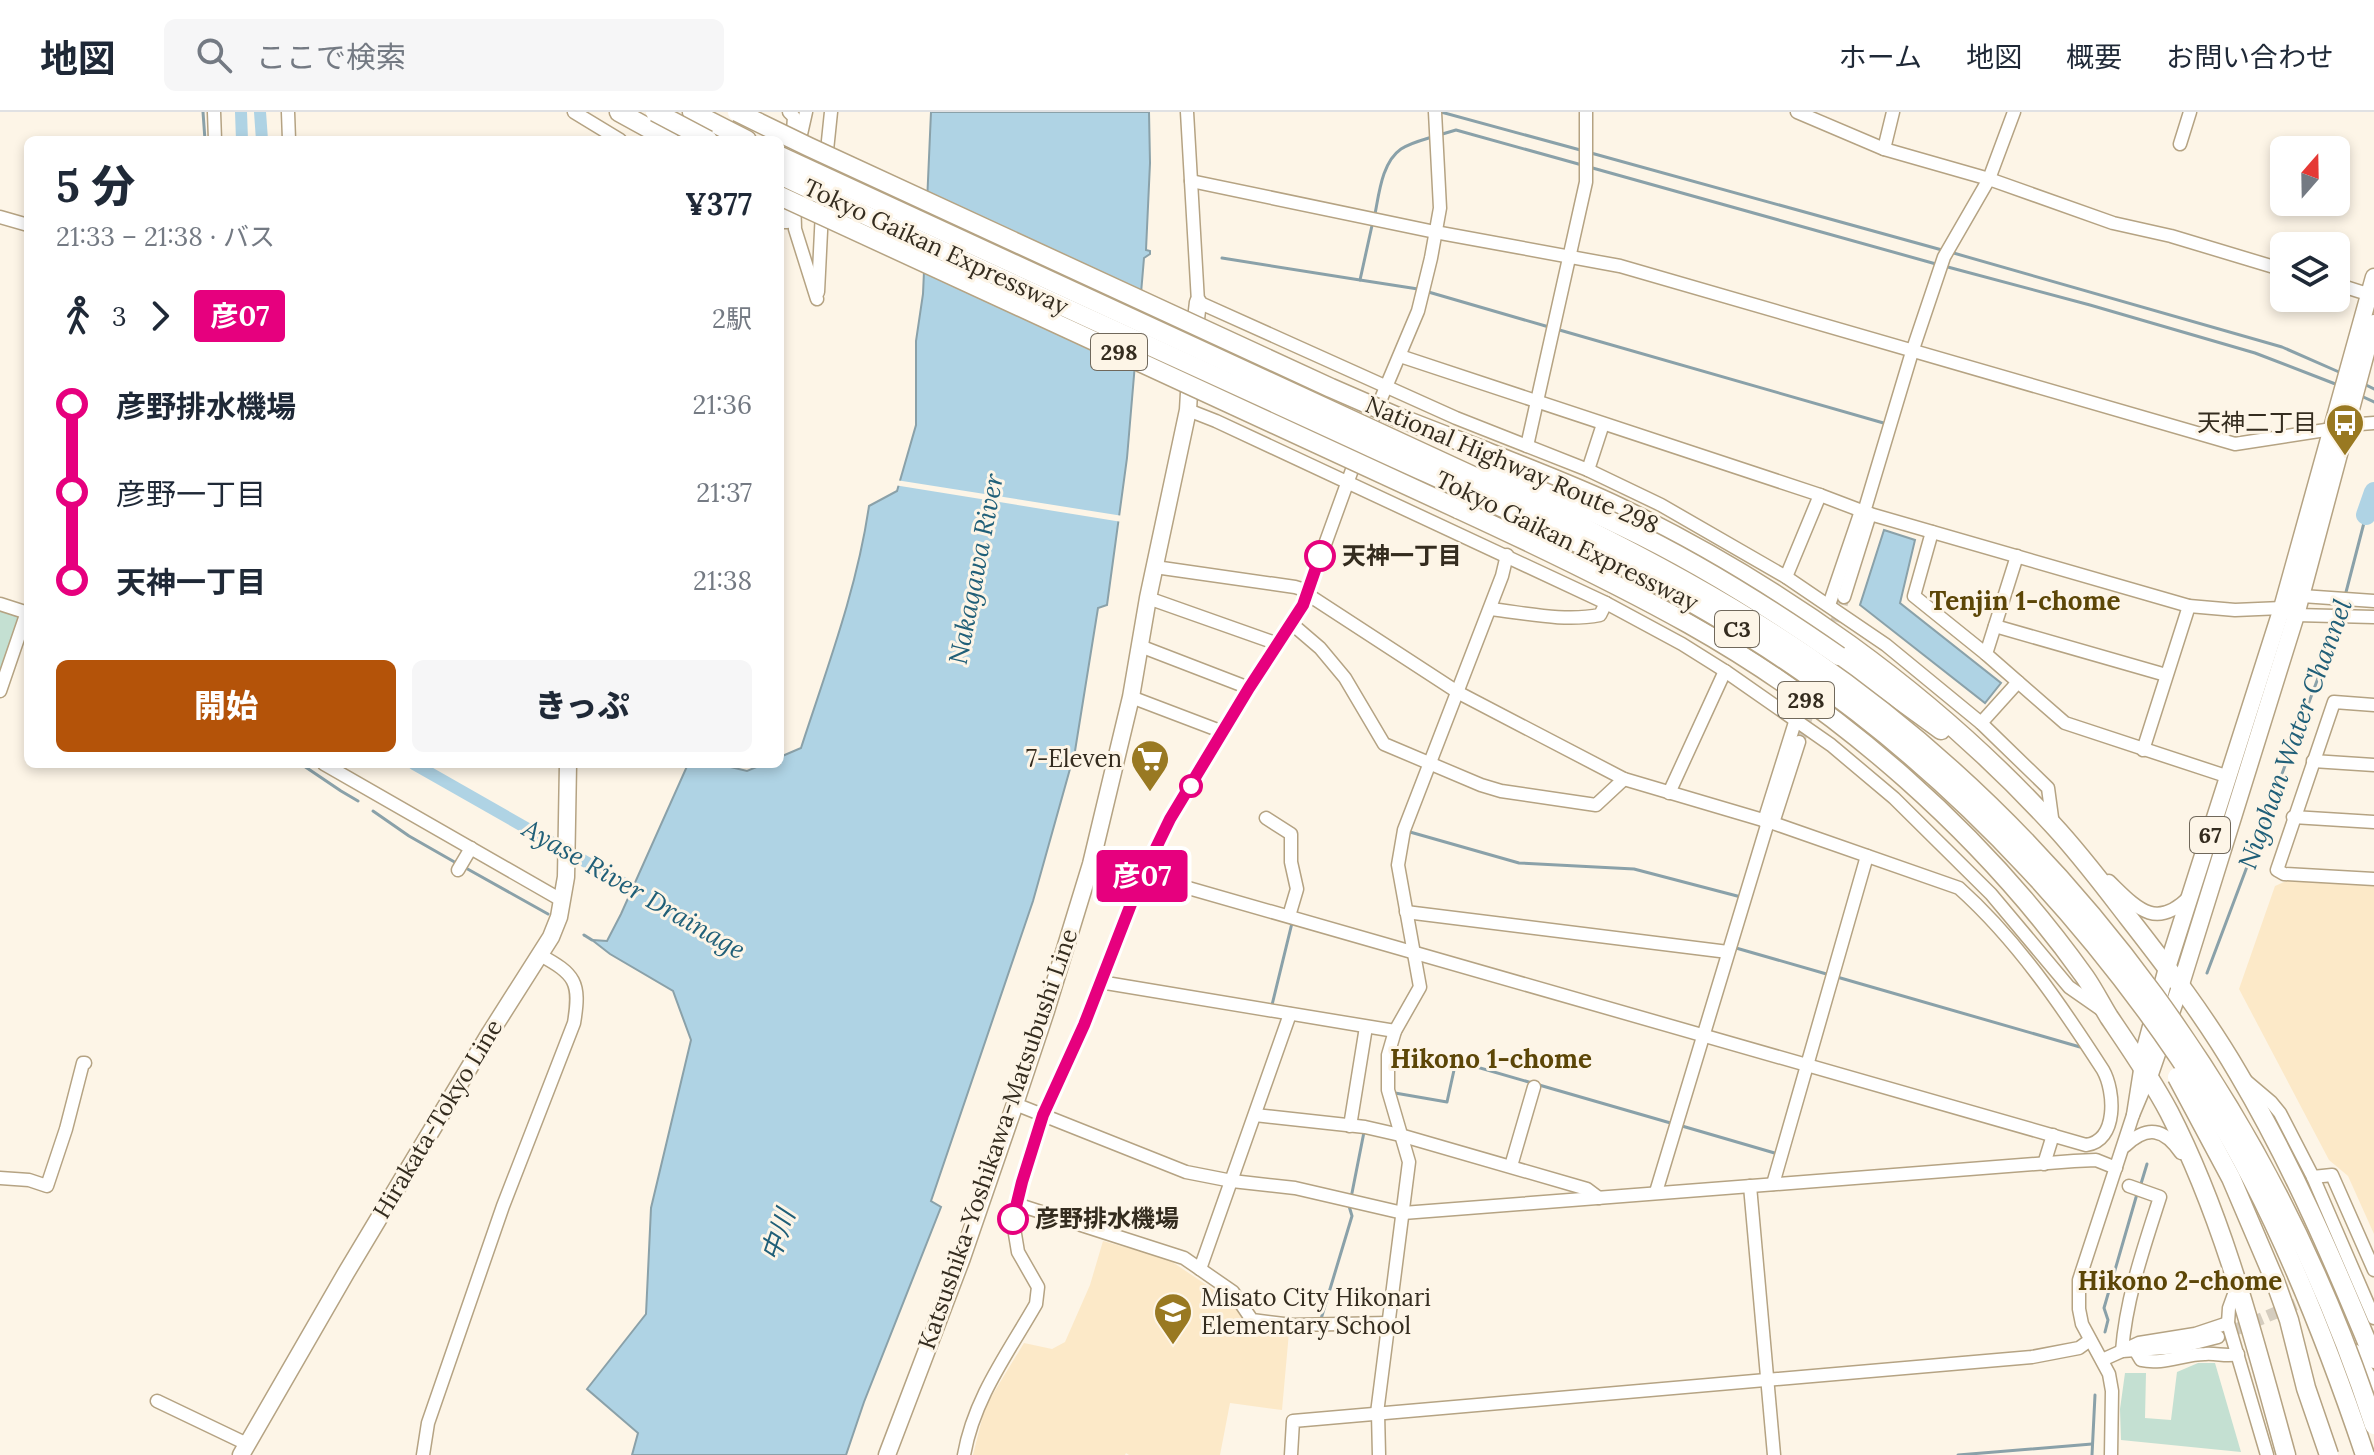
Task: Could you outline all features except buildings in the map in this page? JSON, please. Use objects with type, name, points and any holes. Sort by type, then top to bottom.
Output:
[{"type":"highway","points":[[619,112],[663,136]]},
{"type":"highway","points":[[655,112],[700,136]]},
{"type":"highway","points":[[689,112],[739,136]]},
{"type":"highway","name":"National Highway Route 298","points":[[737,112],[1331,388],[1617,506],[1720,561],[1823,625],[1927,705],[2017,787],[2077,852],[2181,984],[2240,1075],[2312,1215],[2374,1359]]},
{"type":"highway","name":"Tokyo Gaikan Expressway","points":[[784,166],[1348,418],[1577,524],[1729,606],[1811,658],[1874,704],[1967,784],[2018,833],[2104,930],[2185,1039],[2235,1115],[2269,1177],[2331,1312],[2374,1425]]},
{"type":"highway","name":"Tokyo Gaikan Expressway","points":[[784,166],[1486,499],[1686,598],[1804,673],[1865,718],[1970,810],[2066,913],[2106,959],[2211,1107],[2244,1166],[2304,1293],[2365,1455]]},
{"type":"highway","name":"298","points":[[784,198],[1602,577],[1691,625],[1753,664],[1848,732],[1930,803],[2015,889],[2086,979],[2145,1070],[2169,1112],[2202,1186],[2237,1286],[2286,1455]]},
{"type":"highway","name":"298","points":[[1348,418],[1525,485],[1625,528],[1751,597],[1839,656],[2017,787]]},
{"type":"highway","points":[[2066,913],[2183,1086],[2225,1166],[2275,1281],[2329,1455]]},
{"type":"highway","points":[[2331,1312],[2374,1390]]},
{"type":"highway","points":[[2262,1368],[2298,1455]]},
{"type":"main road","points":[[680,136],[689,112]]},
{"type":"main road","name":"67","points":[[2145,1070],[2181,984],[2289,611],[2339,427],[2374,277]]},
{"type":"main road","name":"Katsushika-Yoshikawa-Matsubushi Line","points":[[887,1455],[962,1258],[1051,997],[1091,864],[1131,697],[1148,598],[1188,410],[1198,302]]},
{"type":"main road","name":"67","points":[[2145,1070],[2167,968],[2229,777],[2289,611],[2302,596],[2339,427],[2374,323]]},
{"type":"main road","name":"Hirakata-Tokyo Line","points":[[244,1450],[352,1261],[551,937],[563,901],[566,877],[568,768]]},
{"type":"street","points":[[212,136],[214,112]]},
{"type":"street","points":[[288,112],[289,136]]},
{"type":"street","points":[[574,112],[613,136]]},
{"type":"street","points":[[784,162],[794,117],[789,112]]},
{"type":"street","points":[[784,165],[797,152],[806,112]]},
{"type":"street","points":[[784,168],[793,182],[795,229],[817,299],[831,112]]},
{"type":"street","points":[[1187,112],[1198,302],[1385,387],[1588,470],[1661,505],[1786,577],[1911,665],[1981,723],[2048,788],[2053,825]]},
{"type":"street","points":[[964,1455],[968,1433],[982,1396],[1036,1304],[1038,1287],[1018,1252],[1013,1222],[1043,1115],[1084,1025],[1143,875],[1170,819],[1249,688],[1292,624],[1307,593],[1347,481],[1418,311],[1440,208],[1435,112]]},
{"type":"street","points":[[1527,446],[1586,182],[1586,112]]},
{"type":"street","points":[[1797,112],[1884,149],[1989,179],[2113,223],[2171,236],[2270,266]]},
{"type":"street","points":[[1884,149],[1893,112]]},
{"type":"street","points":[[1844,597],[1865,512],[1912,352],[1944,257],[1989,179],[2014,112]]},
{"type":"street","points":[[2180,144],[2190,112]]},
{"type":"street","points":[[784,180],[787,222],[784,222]]},
{"type":"street","points":[[1191,181],[1435,232],[1620,266],[2235,444],[2374,423]]},
{"type":"street","points":[[0,217],[24,224]]},
{"type":"street","points":[[2350,288],[2372,295]]},
{"type":"street","points":[[1400,356],[1865,512],[2189,606],[2374,617]]},
{"type":"street","points":[[1188,410],[1606,603],[1725,671],[1831,745],[1894,798],[1991,894],[2069,987],[2108,1015]]},
{"type":"street","points":[[1588,470],[1603,424]]},
{"type":"street","points":[[1786,577],[1820,495]]},
{"type":"street","points":[[1829,605],[1865,512]]},
{"type":"street","points":[[1932,532],[1914,596],[2065,723],[2229,777]]},
{"type":"street","points":[[1379,1455],[1378,1413],[1409,1162],[1388,1090],[1388,1055],[1395,1031],[1420,987],[1398,865],[1404,830],[1459,693],[1507,555]]},
{"type":"street","points":[[1986,654],[2017,556]]},
{"type":"street","points":[[1143,875],[2086,1145],[2103,1139],[2112,1110],[2110,1082],[2077,1030],[2014,946],[1959,888],[1769,822],[1624,779],[1459,693],[1295,587],[1155,567]]},
{"type":"street","points":[[2302,596],[2374,601]]},
{"type":"street","points":[[1148,598],[1278,644]]},
{"type":"street","points":[[1490,609],[1586,618],[1600,615],[1606,603]]},
{"type":"street","points":[[0,604],[24,611]]},
{"type":"street","points":[[2143,750],[2189,606]]},
{"type":"street","points":[[0,691],[24,621]]},
{"type":"street","points":[[1292,624],[1320,648],[1345,678],[1384,744],[1481,785],[1515,795],[1596,805],[1624,779]]},
{"type":"street","points":[[1995,626],[2166,675]]},
{"type":"street","points":[[1140,646],[1249,688]]},
{"type":"street","points":[[1669,793],[1725,671]]},
{"type":"street","points":[[1981,723],[2018,682]]},
{"type":"street","points":[[1131,697],[1223,732]]},
{"type":"street","points":[[2374,705],[2334,702],[2277,870],[2284,874],[2374,879]]},
{"type":"street","points":[[1656,1192],[1769,822],[1796,719]]},
{"type":"street","points":[[1769,822],[1799,742]]},
{"type":"street","points":[[2313,761],[2374,765]]},
{"type":"street","points":[[331,768],[563,901]]},
{"type":"street","points":[[2293,817],[2374,822]]},
{"type":"street","points":[[1266,818],[1291,834],[1291,862],[1297,889],[1289,916]]},
{"type":"street","points":[[458,870],[471,848]]},
{"type":"street","points":[[2077,852],[2132,904],[2146,912],[2159,914],[2176,910],[2190,896]]},
{"type":"street","points":[[1773,1184],[1867,856]]},
{"type":"street","points":[[1406,912],[1728,952]]},
{"type":"street","points":[[423,1455],[428,1423],[493,1233],[574,1023],[577,1005],[571,975],[540,955]]},
{"type":"street","points":[[1100,982],[1395,1031]]},
{"type":"street","points":[[1200,1269],[1290,1014]]},
{"type":"street","points":[[1350,1126],[1366,1027]]},
{"type":"street","points":[[0,1178],[29,1180],[47,1186],[85,1063]]},
{"type":"street","points":[[2111,1455],[2112,1391],[2109,1374],[2090,1340],[2079,1309],[2079,1280],[2145,1070]]},
{"type":"street","points":[[2240,1075],[2280,1113],[2313,1177],[2374,1318]]},
{"type":"street","points":[[1511,1166],[1534,1087]]},
{"type":"street","points":[[1015,1104],[1186,1172],[1295,1188],[1403,1213],[2096,1160],[2116,1168]]},
{"type":"street","points":[[1255,1115],[1400,1135],[1587,1189],[1599,1198]]},
{"type":"street","points":[[2122,1148],[2145,1133],[2170,1137],[2202,1186]]},
{"type":"street","points":[[2044,1164],[2053,1135]]},
{"type":"street","points":[[2313,1177],[2332,1175],[2372,1272]]},
{"type":"street","points":[[1750,1186],[1774,1455]]},
{"type":"street","points":[[2129,1186],[2160,1197],[2135,1276],[2124,1331],[2129,1350],[2145,1362],[2204,1353],[2238,1354]]},
{"type":"street","points":[[1016,1204],[1184,1258],[1233,1292],[1252,1320],[1292,1325],[1389,1323]]},
{"type":"street","points":[[2237,1286],[2229,1308],[2228,1323],[2267,1455]]},
{"type":"street","points":[[2102,1360],[2139,1343],[2195,1334],[2228,1323]]},
{"type":"street","points":[[2129,1350],[2179,1347],[2218,1337]]},
{"type":"street","points":[[1291,1455],[1293,1421],[2032,1357],[2079,1348],[2090,1340]]},
{"type":"street","points":[[157,1401],[244,1450]]},
{"type":"shaded area","points":[[2291,879],[2374,885],[2374,1234],[2348,1176],[2329,1160],[2239,989],[2275,886]]},
{"type":"shaded area","name":"Misato City Hikonari Elementary School","points":[[1103,1241],[1168,1259],[1236,1305],[1249,1326],[1289,1332],[1282,1410],[1230,1403],[1220,1455],[973,1455],[985,1407],[1024,1343],[1052,1349],[1065,1342],[1090,1285]]},
{"type":"green space","points":[[0,607],[24,614],[0,683]]},
{"type":"green space","points":[[2198,1363],[2215,1363],[2241,1452],[2121,1440],[2120,1409],[2125,1373],[2146,1373],[2145,1418],[2171,1420],[2177,1372]]},
{"type":"water","points":[[931,112],[1149,112],[1146,250],[1150,254],[1144,258],[1127,458],[1107,605],[1098,608],[1075,751],[1033,901],[931,1201],[941,1207],[846,1455],[632,1455],[638,1433],[587,1389],[646,1314],[651,1208],[691,1040],[673,991],[592,940],[607,941],[686,768],[747,771],[754,768],[784,768],[784,755],[801,748],[849,598],[869,506],[897,491],[916,425],[916,341],[923,294]]},
{"type":"water","points":[[1884,530],[1915,540],[1900,603],[2001,683],[1985,703],[1860,605]]},
{"type":"pier","points":[[896,480],[1123,516],[1122,522],[894,485]]},
{"type":"waterway","points":[[203,112],[205,136]]},
{"type":"waterway","name":"Ayase River Drainage","points":[[241,112],[242,136]]},
{"type":"waterway","name":"Ayase River Drainage","points":[[260,112],[262,136]]},
{"type":"waterway","points":[[1441,112],[1584,151]]},
{"type":"waterway","points":[[1439,135],[1456,130],[1582,165]]},
{"type":"waterway","points":[[1375,214],[1389,162],[1401,149],[1432,137]]},
{"type":"waterway","points":[[1591,153],[1942,250]]},
{"type":"waterway","points":[[1589,167],[1936,264]]},
{"type":"waterway","points":[[1222,258],[1360,280],[1373,221]]},
{"type":"waterway","points":[[1950,252],[2282,347],[2339,372]]},
{"type":"waterway","points":[[1944,266],[2255,353],[2338,385]]},
{"type":"waterway","points":[[1360,280],[1418,289]]},
{"type":"waterway","points":[[1425,291],[1549,327]]},
{"type":"waterway","points":[[1556,329],[1887,424]]},
{"type":"waterway","points":[[2364,384],[2374,389]]},
{"type":"waterway","points":[[2359,395],[2374,402]]},
{"type":"waterway","name":"Nigohan Water Channel","points":[[2366,515],[2374,492]]},
{"type":"waterway","name":"Nigohan Water Channel","points":[[2345,596],[2366,515]]},
{"type":"waterway","name":"Nigohan Water Channel","points":[[2207,973],[2338,619]]},
{"type":"waterway","points":[[307,768],[358,801]]},
{"type":"waterway","name":"Ayase River Drainage","points":[[421,768],[644,895]]},
{"type":"waterway","points":[[373,811],[458,864]]},
{"type":"waterway","points":[[1410,832],[1519,863],[1634,869],[1741,897]]},
{"type":"waterway","points":[[464,867],[548,914]]},
{"type":"waterway","points":[[1272,1005],[1292,923]]},
{"type":"waterway","points":[[584,935],[592,940]]},
{"type":"waterway","points":[[1736,948],[1830,975]]},
{"type":"waterway","points":[[1837,977],[2080,1047]]},
{"type":"waterway","points":[[1395,1093],[1447,1102],[1456,1061],[1674,1124]]},
{"type":"waterway","points":[[1682,1126],[1778,1154]]},
{"type":"waterway","points":[[1351,1198],[1364,1132]]},
{"type":"waterway","name":"Nigohan Water Channel","points":[[2140,1187],[2147,1164]]},
{"type":"waterway","name":"Nigohan Water Channel","points":[[2105,1332],[2108,1320],[2104,1308],[2137,1194]]},
{"type":"waterway","points":[[1321,1319],[1352,1216],[1349,1206]]},
{"type":"waterway","name":"Nigohan Water Channel","points":[[2092,1455],[2095,1395]]},
{"type":"waterway","points":[[1958,1455],[2092,1444]]},
{"type":"tunnel","points":[[1799,742],[1844,597]]},
{"type":"tunnel","points":[[2218,1337],[2313,1297]]},
{"type":"bus line","name":"彦07","points":[[1013,1219],[1043,1115],[1084,1025],[1140,881],[1170,819],[1303,605],[1320,556]]},
{"type":"place","name":"天神二丁目","points":[[2345,457]]},
{"type":"place","name":"天神一丁目","points":[[1320,556]]},
{"type":"place","name":"7-Eleven","points":[[1150,793]]},
{"type":"place","name":"彦野排水機場","points":[[1013,1219]]},
{"type":"place","name":"Misato City Hikonari Elementary School","points":[[1173,1346]]},
{"type":"district","name":"Tenjin 1-chome","points":[[2025,601]]},
{"type":"district","name":"Hikono 1-chome","points":[[1491,1059]]},
{"type":"district","name":"Hikono 2-chome","points":[[2180,1281]]},
{"type":"water label","name":"Nakagawa River","points":[[976,569]]},
{"type":"water label","name":"中川","points":[[778,1235]]}]
